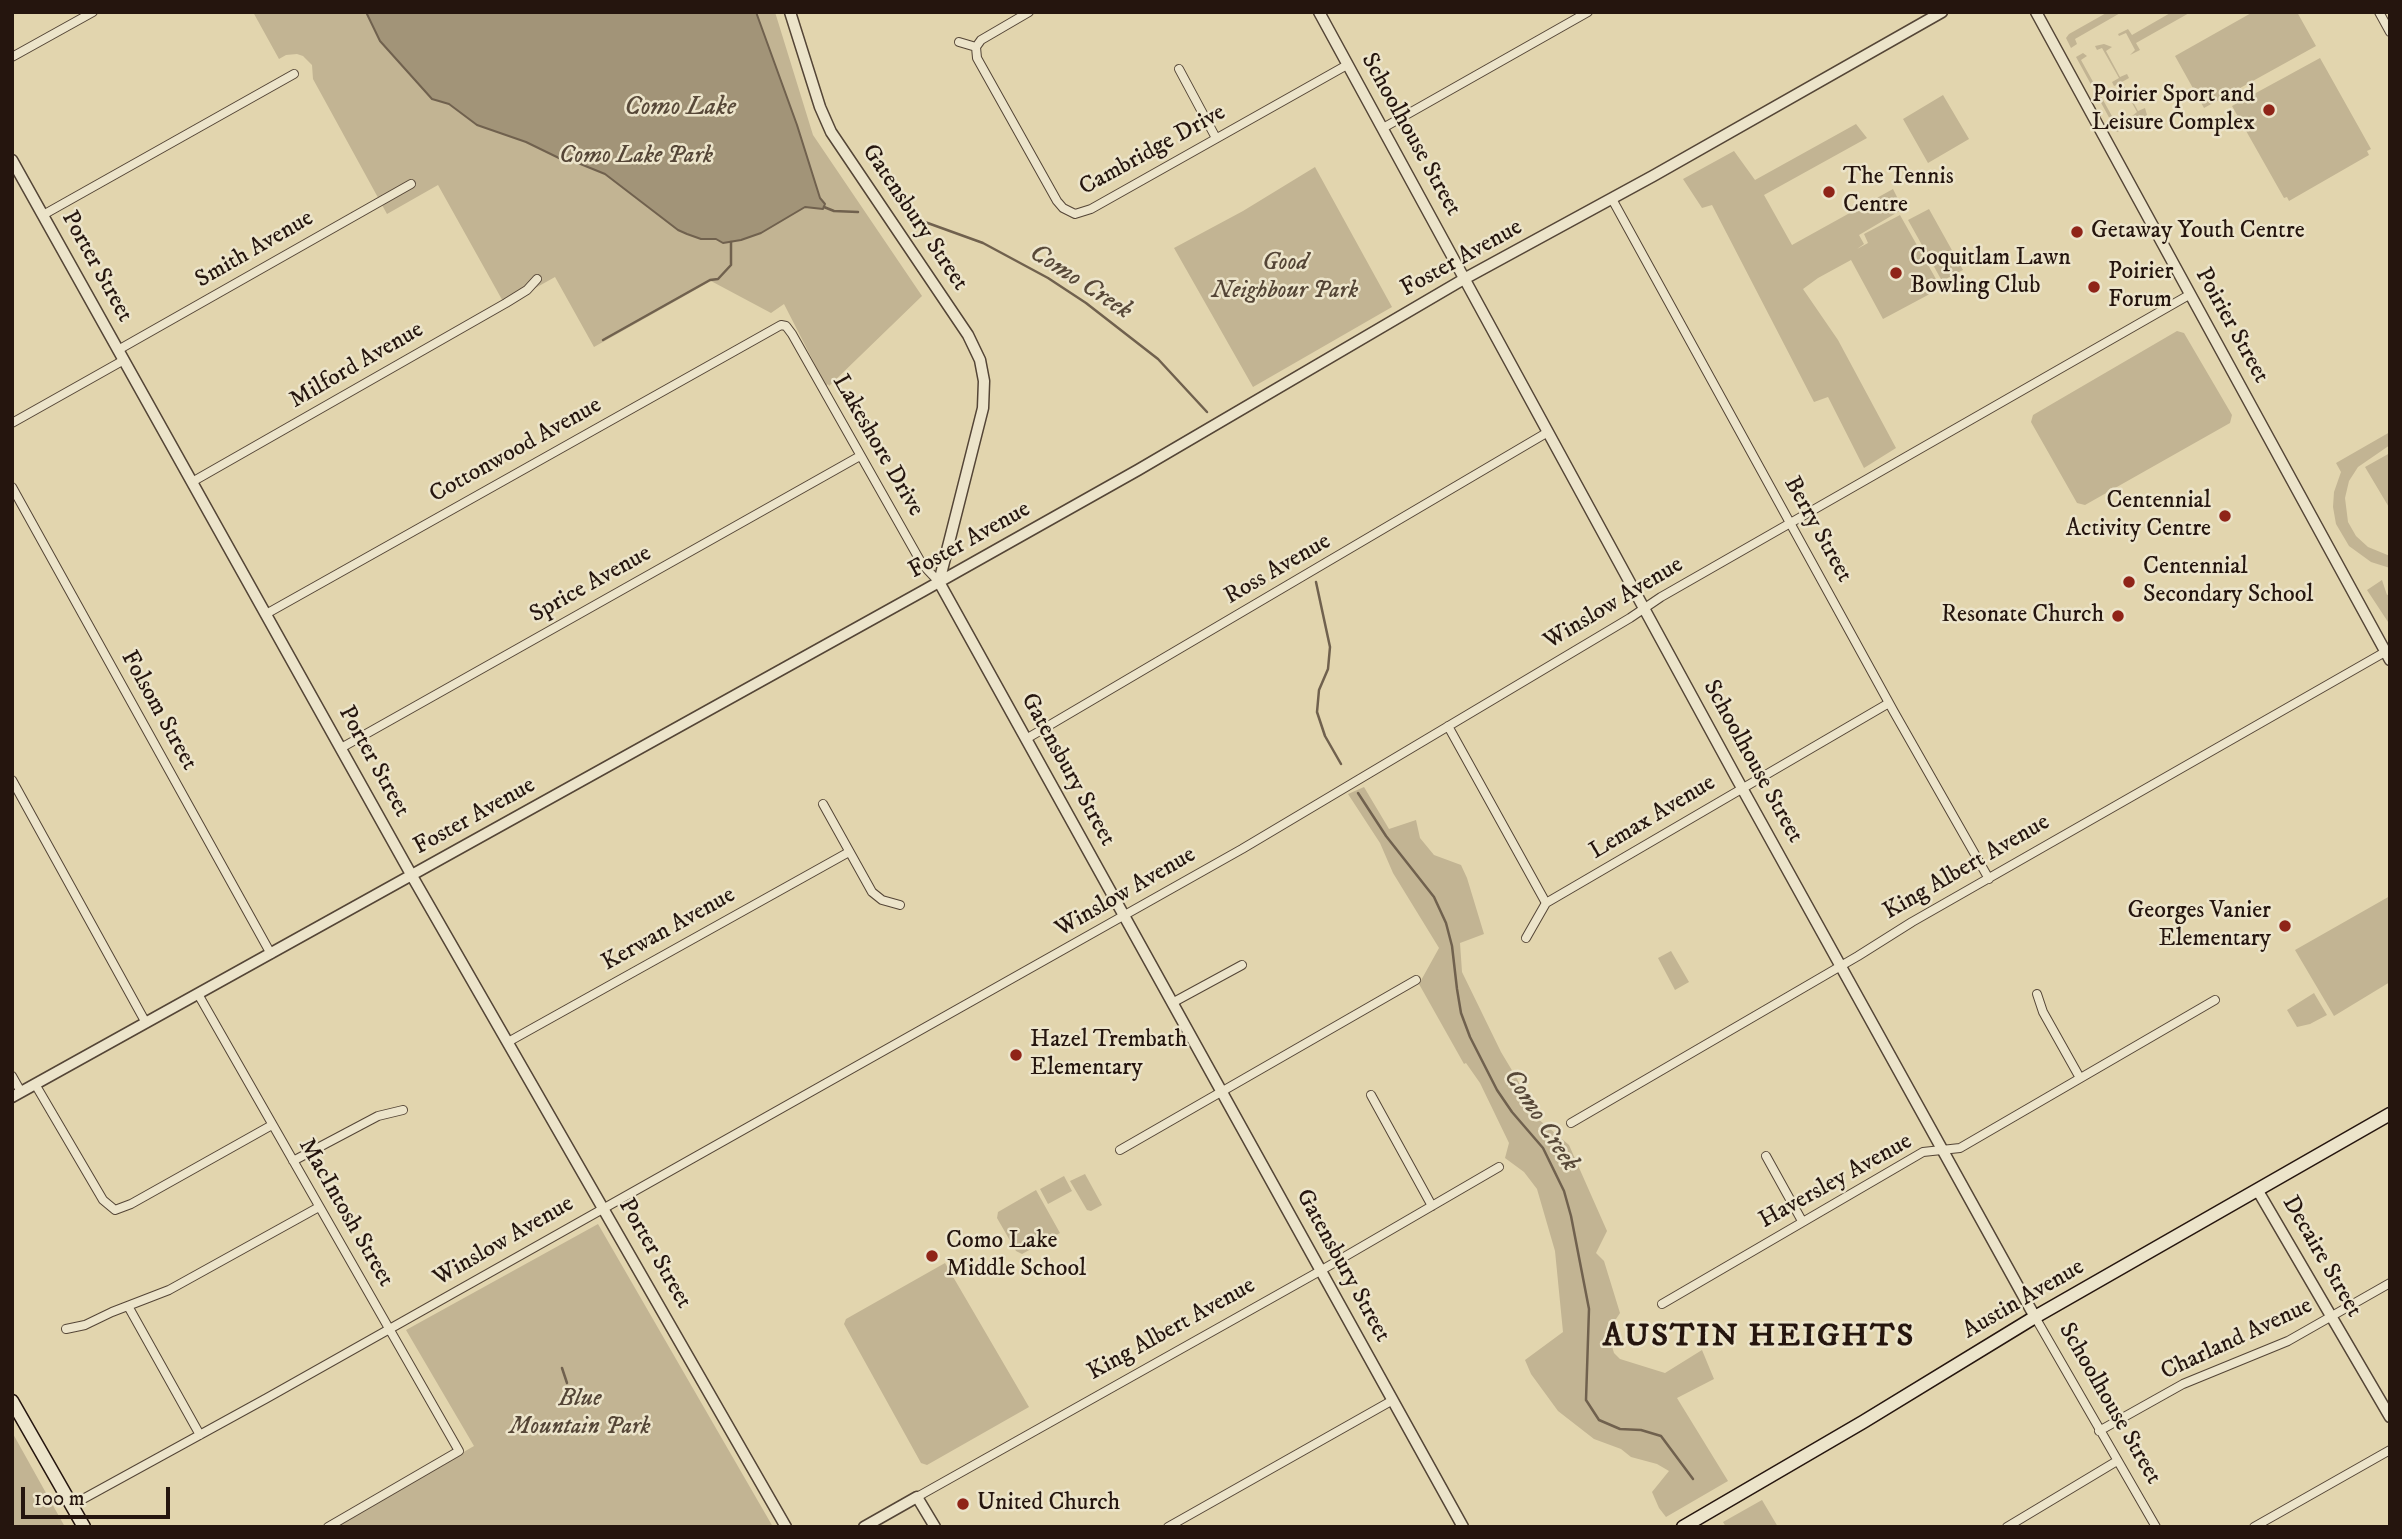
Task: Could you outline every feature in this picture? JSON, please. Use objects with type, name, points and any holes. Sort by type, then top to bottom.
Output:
[{"type":"main road","name":"Austin Avenue","points":[[1683,1527],[2035,1318],[2390,1114]]},
{"type":"main road","points":[[12,1401],[84,1527]]},
{"type":"street","points":[[12,57],[93,12]]},
{"type":"street","name":"Gatensbury Street","points":[[790,12],[823,114],[833,136],[968,335],[980,360],[984,381],[983,408],[939,582],[1463,1527]]},
{"type":"street","points":[[959,41],[975,47],[981,40],[1029,12]]},
{"type":"street","name":"Schoolhouse Street","points":[[1319,12],[1941,1150],[2156,1527]]},
{"type":"street","points":[[1383,128],[1588,12]]},
{"type":"street","name":"Foster Avenue","points":[[17,1094],[939,582],[1138,470],[1464,279],[1612,199],[1942,12]]},
{"type":"street","name":"Poirier Street","points":[[2036,12],[2387,656]]},
{"type":"street","points":[[2379,12],[2390,32]]},
{"type":"street","name":"Cambridge Drive","points":[[975,47],[977,58],[1057,201],[1075,214],[1091,209],[1347,65]]},
{"type":"street","points":[[1179,68],[1216,138]]},
{"type":"street","points":[[43,215],[294,74]]},
{"type":"street","name":"Porter Street","points":[[12,160],[412,876],[786,1527]]},
{"type":"street","name":"Smith Avenue","points":[[12,423],[121,355],[411,184]]},
{"type":"street","name":"Berry Street","points":[[1612,199],[1889,703],[1989,879]]},
{"type":"street","name":"Milford Avenue","points":[[192,482],[514,298],[537,279]]},
{"type":"street","name":"Winslow Avenue","points":[[72,1505],[1242,849],[1661,597],[2189,295]]},
{"type":"street","name":"Cottonwood Avenue","points":[[266,614],[777,326],[786,326]]},
{"type":"street","name":"Lakeshore Drive","points":[[786,326],[922,564],[939,582]]},
{"type":"street","name":"Ross Avenue","points":[[1026,739],[1548,432]]},
{"type":"street","name":"Sprice Avenue","points":[[341,748],[860,456]]},
{"type":"street","name":"Folsom Street","points":[[12,486],[271,954]]},
{"type":"street","name":"King Albert Avenue","points":[[1572,1122],[2211,750],[2387,656]]},
{"type":"street","name":"Lemax Avenue","points":[[1546,903],[1889,703]]},
{"type":"street","points":[[1448,726],[1546,903],[1526,938]]},
{"type":"street","points":[[12,780],[146,1023]]},
{"type":"street","points":[[824,804],[872,892],[882,900],[900,905]]},
{"type":"street","name":"Kerwan Avenue","points":[[508,1042],[849,852]]},
{"type":"street","points":[[1172,1003],[1242,965]]},
{"type":"street","points":[[1120,1150],[1416,980]]},
{"type":"street","name":"MacIntosh Street","points":[[198,994],[459,1451],[328,1527]]},
{"type":"street","points":[[2037,994],[2043,1012],[2080,1078]]},
{"type":"street","name":"Haversley Avenue","points":[[1662,1304],[1923,1152],[1960,1148],[2215,1000]]},
{"type":"street","points":[[12,1076],[17,1094]]},
{"type":"street","points":[[35,1084],[103,1200],[115,1210],[126,1207],[272,1125]]},
{"type":"street","points":[[1371,1095],[1432,1206]]},
{"type":"street","points":[[293,1161],[378,1116],[403,1110]]},
{"type":"street","points":[[1766,1156],[1802,1221]]},
{"type":"street","name":"King Albert Avenue","points":[[864,1527],[1320,1271],[1499,1167]]},
{"type":"street","name":"Decaire Street","points":[[2258,1191],[2390,1417]]},
{"type":"street","points":[[65,1329],[85,1325],[169,1290],[319,1207]]},
{"type":"street","name":"Charland Avenue","points":[[2099,1431],[2183,1384],[2288,1341],[2390,1283]]},
{"type":"street","points":[[128,1306],[200,1435]]},
{"type":"street","points":[[1168,1527],[1392,1401]]},
{"type":"street","points":[[2254,1527],[2390,1450]]},
{"type":"street","points":[[2007,1527],[2117,1461]]},
{"type":"street","points":[[917,1497],[935,1527]]},
{"type":"green space","name":"Como Lake Park","points":[[253,12],[775,12],[813,135],[922,296],[829,386],[826,386],[784,304],[771,313],[711,281],[594,347],[555,277],[505,305],[438,185],[387,214],[313,79],[312,65],[297,54],[279,59]]},
{"type":"green space","points":[[2108,12],[2122,12],[2075,39],[2077,44],[2071,48],[2066,38],[2069,34]]},
{"type":"green space","points":[[2172,12],[2191,12],[2136,43],[2140,50],[2130,55],[2135,50],[2126,33],[2119,36],[2118,34],[2128,29],[2132,35]]},
{"type":"green space","points":[[2253,12],[2297,12],[2316,46],[2204,108],[2175,56]]},
{"type":"green space","points":[[2104,44],[2112,47],[2106,51],[2120,77],[2127,74],[2129,78],[2122,82],[2138,111],[2145,108],[2147,115],[2143,121],[2133,120],[2131,117],[2137,112],[2121,83],[2114,86],[2112,82],[2119,78],[2102,48],[2097,50],[2095,46]]},
{"type":"green space","points":[[2083,53],[2087,56],[2081,60],[2118,127],[2124,125],[2125,128],[2117,132],[2076,57]]},
{"type":"green space","points":[[2320,58],[2371,149],[2367,151],[2369,155],[2289,201],[2287,197],[2284,198],[2232,106]]},
{"type":"green space","points":[[1943,95],[1969,139],[1928,163],[1903,119]]},
{"type":"green space","points":[[1856,124],[1867,138],[1764,195],[1792,245],[1893,189],[1903,209],[1859,235],[1864,244],[1857,249],[1868,243],[1864,234],[1900,215],[1941,288],[1883,319],[1851,260],[1803,289],[1838,340],[1896,448],[1864,468],[1828,397],[1814,402],[1712,205],[1702,208],[1683,179],[1734,151],[1755,180]]},
{"type":"green space","name":"Good Neighbour Park","points":[[1315,167],[1392,307],[1253,387],[1174,248],[1243,211]]},
{"type":"green space","points":[[1929,209],[1963,270],[1942,281],[1908,220]]},
{"type":"green space","points":[[2177,331],[2184,333],[2232,415],[2230,423],[2085,505],[2077,503],[2031,422],[2033,415]]},
{"type":"green space","points":[[2390,432],[2390,445],[2358,467],[2349,481],[2345,498],[2348,522],[2356,536],[2368,547],[2390,556],[2390,568],[2371,562],[2349,546],[2336,524],[2333,507],[2334,492],[2341,472],[2336,463]]},
{"type":"green space","points":[[2390,453],[2390,509],[2365,467]]},
{"type":"green space","points":[[2382,580],[2387,595],[2390,594],[2390,625],[2367,590]]},
{"type":"green space","points":[[1364,787],[1389,829],[1416,820],[1420,838],[1434,855],[1461,865],[1467,878],[1484,934],[1460,943],[1462,972],[1537,1118],[1569,1145],[1607,1231],[1596,1253],[1604,1261],[1620,1313],[1612,1325],[1609,1337],[1614,1353],[1620,1359],[1665,1373],[1702,1350],[1714,1379],[1677,1398],[1728,1481],[1666,1517],[1652,1492],[1669,1471],[1594,1439],[1558,1411],[1531,1374],[1525,1360],[1563,1332],[1555,1251],[1537,1189],[1524,1172],[1505,1158],[1509,1143],[1480,1083],[1466,1063],[1464,1064],[1419,984],[1439,948],[1393,873],[1380,843],[1348,794]]},
{"type":"green space","points":[[2390,896],[2390,982],[2334,1016],[2295,950]]},
{"type":"green space","points":[[1671,951],[1689,982],[1675,990],[1658,958]]},
{"type":"green space","points":[[2314,993],[2327,1015],[2297,1027],[2287,1010]]},
{"type":"green space","points":[[1085,1174],[1102,1205],[1091,1211],[1087,1210],[1070,1181]]},
{"type":"green space","points":[[1064,1176],[1072,1191],[1048,1204],[1040,1189]]},
{"type":"green space","points":[[1036,1190],[1060,1233],[1022,1254],[1016,1251],[997,1218],[998,1212]]},
{"type":"green space","name":"Blue Mountain Park","points":[[598,1224],[773,1527],[334,1527],[474,1446],[406,1330]]},
{"type":"green space","points":[[945,1263],[1029,1407],[927,1465],[921,1463],[844,1324],[846,1319]]},
{"type":"green space","points":[[12,1432],[65,1527],[12,1527]]},
{"type":"green space","points":[[1762,1500],[1778,1527],[1726,1527],[1723,1522]]},
{"type":"water","name":"Como Lake","points":[[366,12],[756,12],[820,198],[825,204],[823,209],[805,207],[761,233],[741,240],[723,243],[716,239],[701,239],[687,234],[605,174],[573,161],[565,161],[526,142],[477,125],[449,104],[432,99],[380,41]]},
{"type":"waterway","name":"Como Creek","points":[[824,207],[834,211],[858,212]]},
{"type":"waterway","name":"Como Creek","points":[[911,217],[983,243],[1048,278],[1086,303],[1158,359],[1207,412]]},
{"type":"waterway","points":[[603,340],[710,280],[718,279],[731,265],[731,242]]},
{"type":"waterway","name":"Como Creek","points":[[1316,582],[1330,647],[1328,669],[1319,690],[1317,712],[1325,736],[1341,764]]},
{"type":"waterway","name":"Como Creek","points":[[1358,793],[1386,836],[1434,897],[1446,923],[1452,946],[1461,1013],[1470,1037],[1497,1090],[1543,1148],[1564,1191],[1589,1309],[1586,1400],[1599,1420],[1620,1429],[1641,1430],[1661,1436],[1693,1479]]},
{"type":"waterway","points":[[562,1368],[567,1383]]},
{"type":"place","name":"Poirier Sport and Leisure Complex","points":[[2269,110]]},
{"type":"place","name":"The Tennis Centre","points":[[1829,192]]},
{"type":"place","name":"Getaway Youth Centre","points":[[2077,232]]},
{"type":"place","name":"Coquitlam Lawn Bowling Club","points":[[1896,273]]},
{"type":"place","name":"Poirier Forum","points":[[2094,287]]},
{"type":"place","name":"Centennial Activity Centre","points":[[2225,516]]},
{"type":"place","name":"Centennial Secondary School","points":[[2129,582]]},
{"type":"place","name":"Resonate Church","points":[[2118,616]]},
{"type":"place","name":"Georges Vanier Elementary","points":[[2285,926]]},
{"type":"place","name":"Hazel Trembath Elementary","points":[[1016,1055]]},
{"type":"place","name":"Como Lake Middle School","points":[[932,1256]]},
{"type":"place","name":"United Church","points":[[963,1504]]},
{"type":"district","name":"AUSTIN HEIGHTS","points":[[1758,1338]]}]
